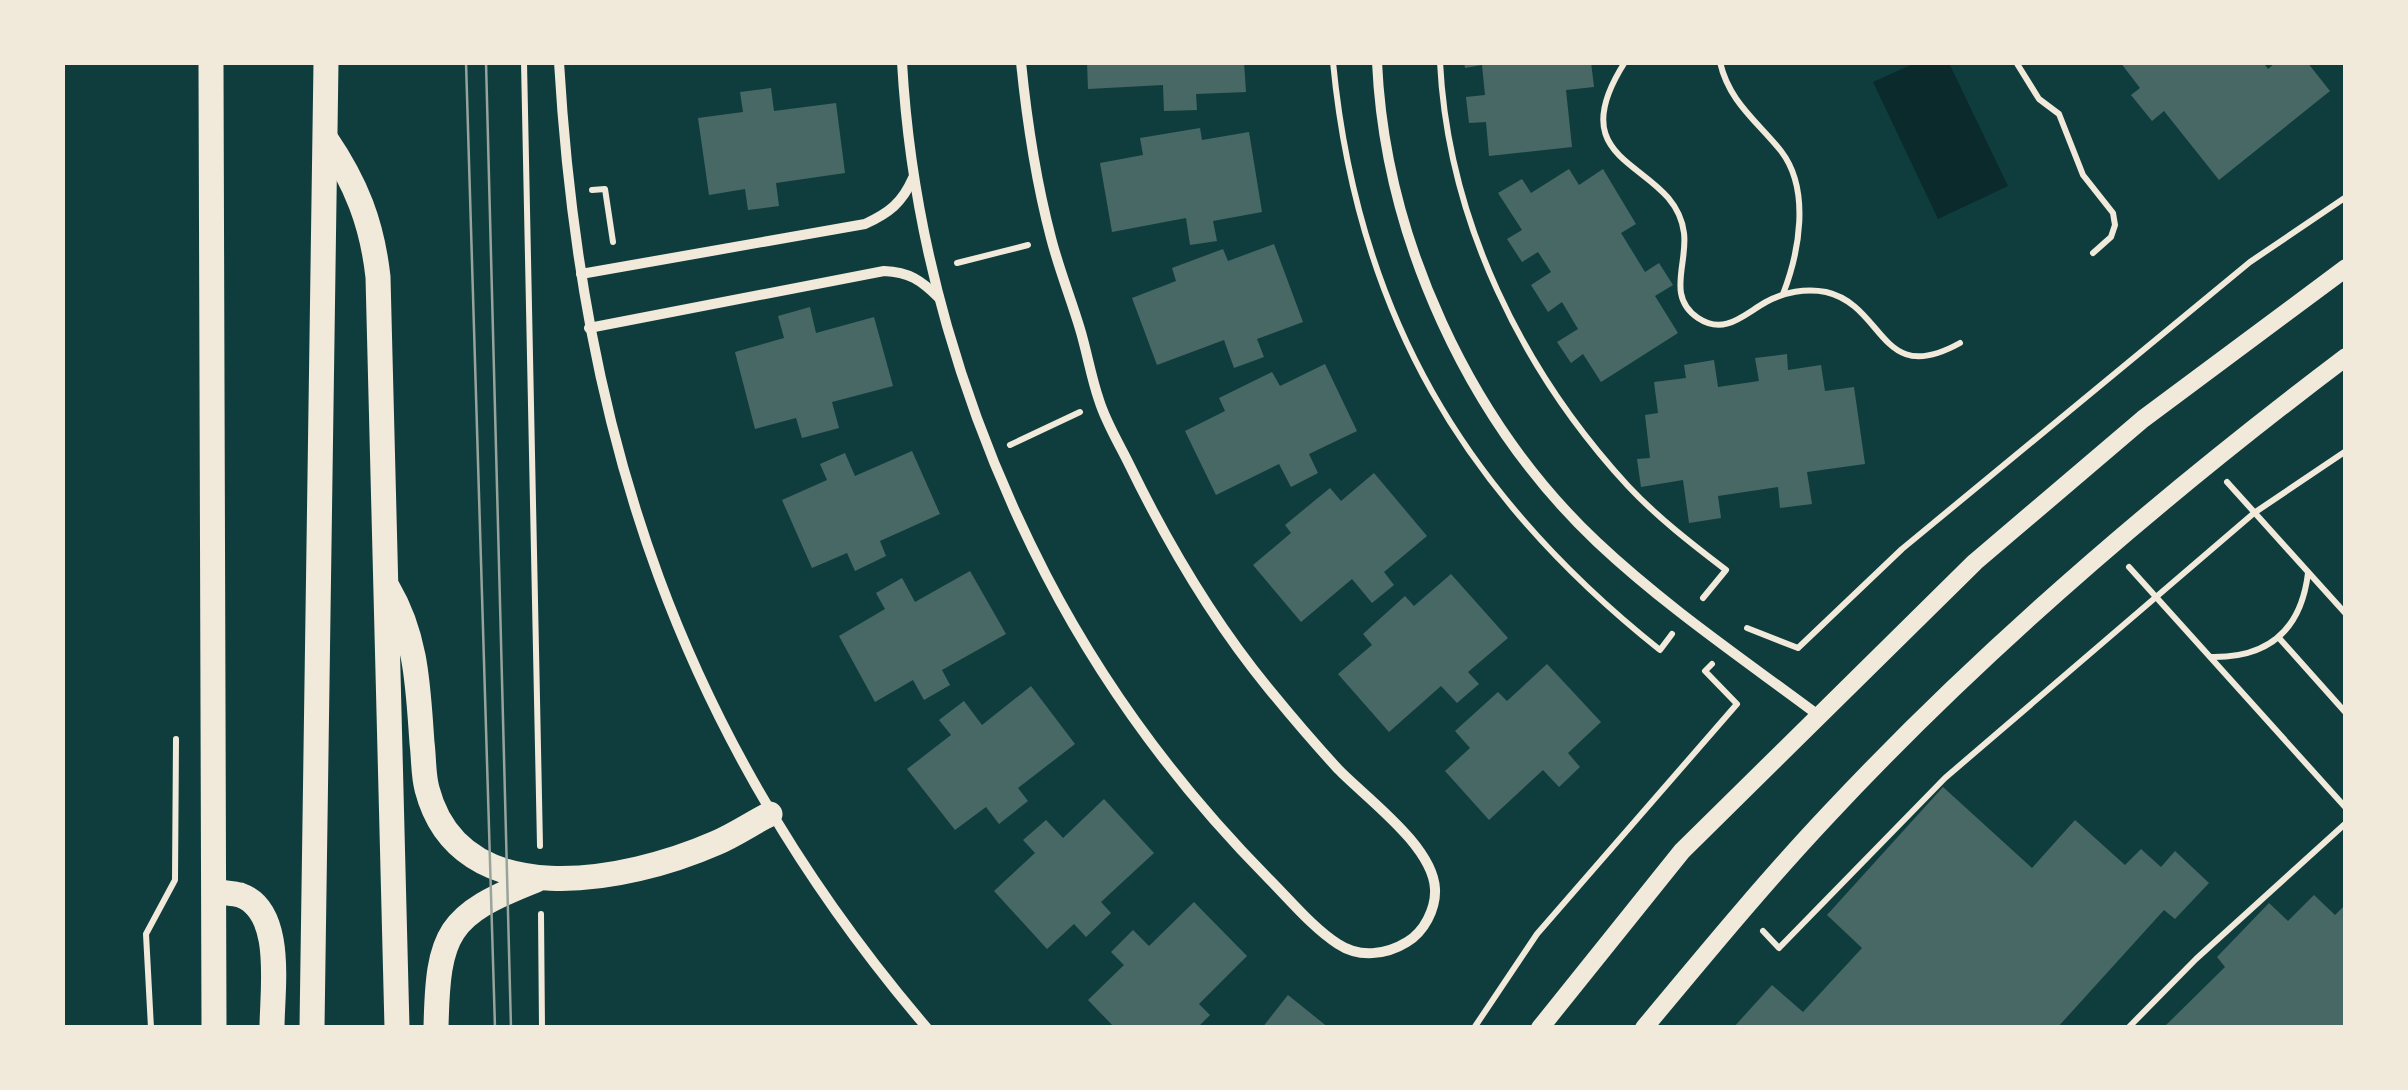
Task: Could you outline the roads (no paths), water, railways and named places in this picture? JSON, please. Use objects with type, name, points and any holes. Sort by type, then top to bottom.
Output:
[{"type":"main road","points":[[212,62],[214,1028]]},
{"type":"main road","points":[[312,1028],[326,62]]},
{"type":"main road","points":[[326,139],[364,204],[374,239],[378,276],[397,1028]]},
{"type":"main road","points":[[385,584],[401,610],[411,638],[426,787],[439,820],[461,848],[490,868],[541,878],[601,875],[660,863],[717,842],[770,814]]},
{"type":"main road","points":[[436,1028],[437,978],[446,942],[468,912],[541,878]]},
{"type":"main road","points":[[216,891],[243,896],[263,914],[272,939],[272,1028]]},
{"type":"street","points":[[560,62],[589,328],[630,497],[658,579],[728,738],[770,814],[859,944],[927,1028]]},
{"type":"street","points":[[902,62],[914,177],[932,269],[960,370],[990,454],[1040,562],[1080,636],[1136,721],[1197,801],[1254,864],[1340,946],[1366,954],[1392,951],[1414,938],[1430,916],[1435,890],[1429,864],[1265,684],[1202,595],[1147,501],[1100,404],[1052,240],[1028,127],[1022,62]]},
{"type":"street","points":[[1377,62],[1385,136],[1408,232],[1444,324],[1509,439],[1549,491],[1644,584],[1818,716]]},
{"type":"street","points":[[581,274],[865,224],[887,214],[904,198],[914,177]]},
{"type":"street","points":[[1540,1028],[1682,852],[1976,562],[2142,418],[2346,268]]},
{"type":"street","points":[[589,328],[884,270],[905,272],[939,298]]},
{"type":"street","points":[[1644,1028],[1829,814],[2013,632],[2210,463],[2346,357]]},
{"type":"water","points":[[1915,63],[1949,63],[2008,186],[1938,219],[1873,82]]},
{"type":"tram line","points":[[466,62],[495,1028]]},
{"type":"tram line","points":[[486,62],[511,1028]]}]
